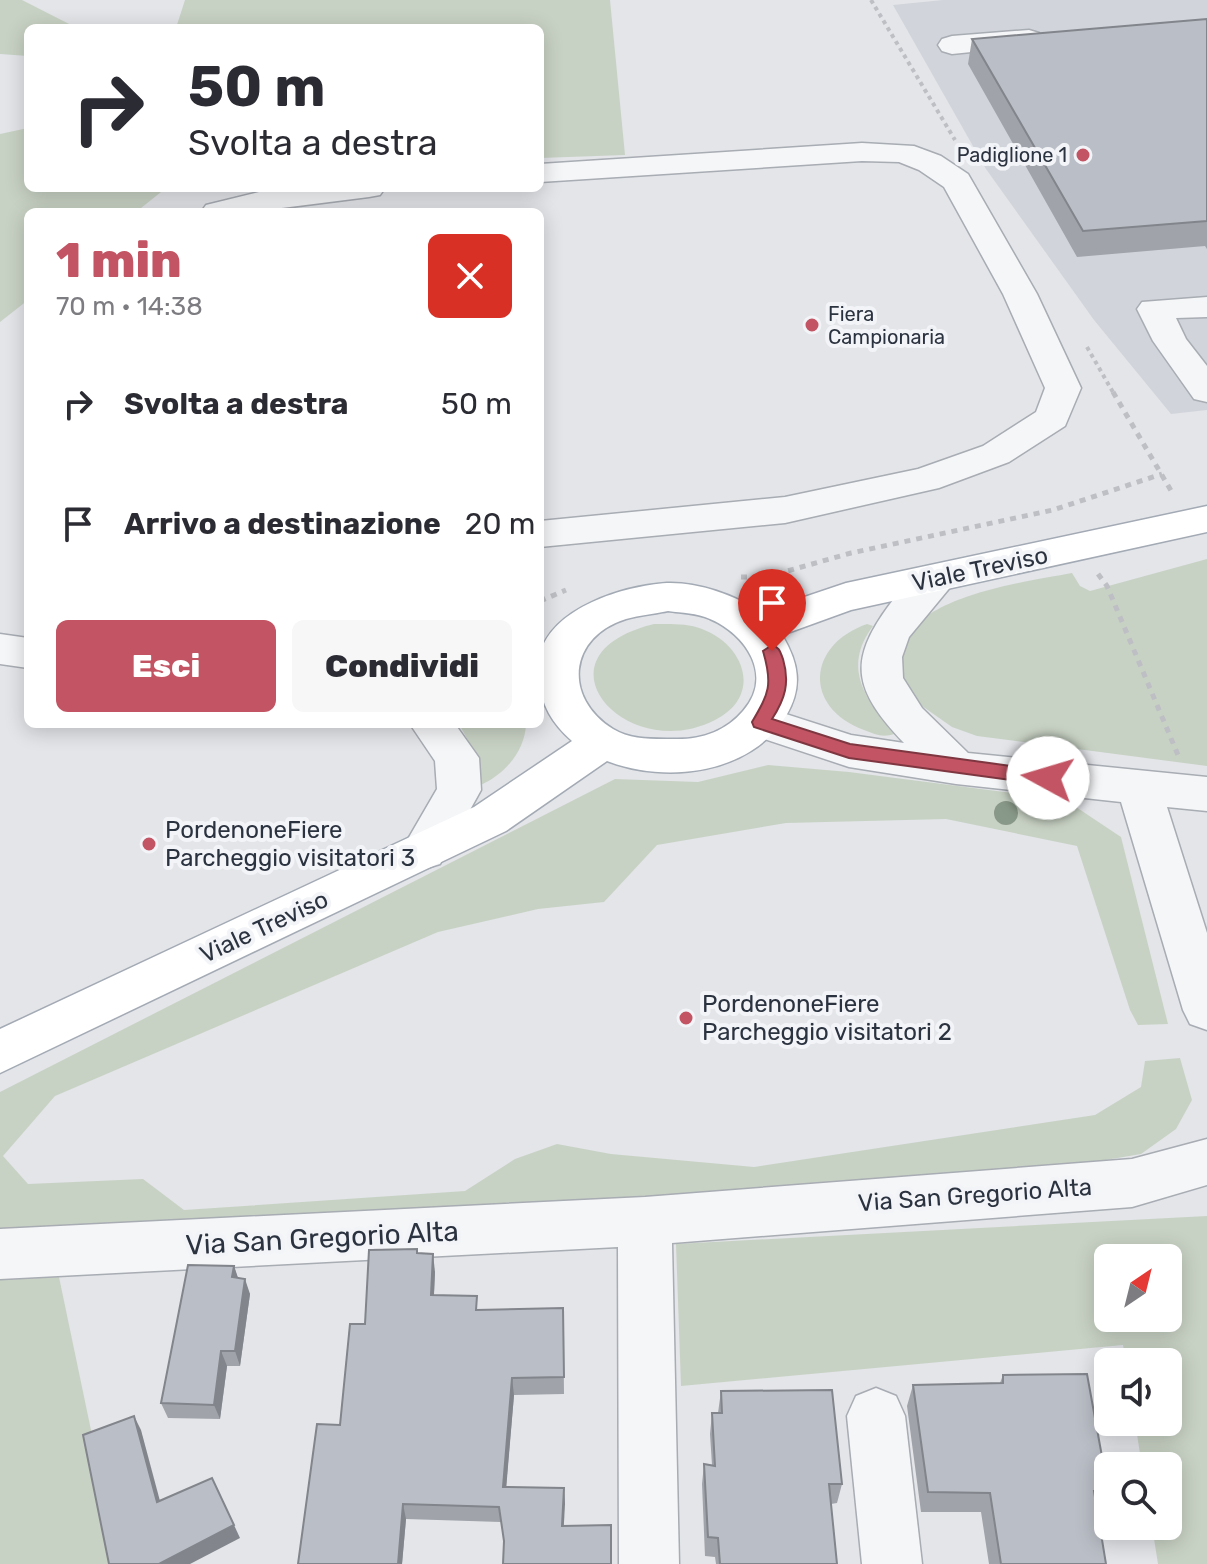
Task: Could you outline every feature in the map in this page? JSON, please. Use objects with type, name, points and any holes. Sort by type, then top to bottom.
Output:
[{"type":"main road","name":"Viale Treviso","points":[[756,630],[789,615],[846,597],[1207,519]]},
{"type":"main road","points":[[668,597],[702,601],[731,612],[756,630],[772,651],[779,675],[775,700],[761,722],[737,741],[706,753],[659,756],[635,753],[603,742],[575,722],[559,697],[551,646],[605,609],[635,599],[668,597]]},
{"type":"main road","name":"Viale Treviso","points":[[0,1052],[490,819],[603,742]]},
{"type":"street","points":[[952,45],[1057,37]]},
{"type":"street","points":[[544,173],[862,152],[903,153],[930,163],[957,181],[1020,294],[1063,388],[1052,418],[996,454],[926,479],[785,510],[544,534]]},
{"type":"street","points":[[231,208],[261,199],[284,204],[348,192]]},
{"type":"street","points":[[1207,307],[1154,309],[1170,341],[1207,391]]},
{"type":"street","points":[[937,579],[905,608],[889,634],[880,658],[879,681],[909,724],[956,768]]},
{"type":"street","points":[[0,649],[24,652]]},
{"type":"street","points":[[761,722],[849,751],[956,768],[1200,793]]},
{"type":"street","points":[[424,851],[459,790],[457,758],[434,728]]},
{"type":"street","points":[[1139,788],[1207,1010]]},
{"type":"street","name":"Via San Gregorio Alta","points":[[0,1254],[645,1221],[1132,1183],[1207,1162]]},
{"type":"street","points":[[645,1221],[649,1564]]},
{"type":"street","points":[[876,1416],[892,1564]]},
{"type":"path","points":[[739,577],[766,577],[851,553],[1053,510],[1162,474]]},
{"type":"path","points":[[1053,510],[1107,586],[1200,793]]},
{"type":"path","points":[[544,599],[578,586]]},
{"type":"shaded area","points":[[943,0],[1207,0],[1207,410],[1171,414],[1094,320],[986,169],[893,5]]},
{"type":"green space","points":[[0,0],[22,0],[69,24],[24,24],[24,56],[0,54]]},
{"type":"green space","points":[[185,0],[610,0],[625,155],[544,158],[544,24],[177,24]]},
{"type":"green space","points":[[24,129],[24,192],[161,192],[141,208],[24,208],[24,303],[0,322],[0,134]]},
{"type":"green space","points":[[1207,559],[1207,766],[977,736],[952,727],[902,692],[900,649],[910,631],[927,616],[950,604],[1001,587],[1072,573],[1080,586],[1090,591]]},
{"type":"green space","points":[[654,624],[696,627],[729,647],[738,658],[743,672],[739,698],[730,710],[715,720],[682,730],[650,729],[623,718],[604,701],[594,680],[597,659],[617,639]]},
{"type":"green space","points":[[867,624],[873,626],[859,656],[858,670],[867,696],[894,734],[890,735],[871,733],[844,720],[830,707],[822,692],[820,676],[833,646],[847,634]]},
{"type":"green space","points":[[461,728],[526,728],[518,752],[506,768],[481,785],[476,755]]},
{"type":"green space","points":[[768,765],[1027,795],[1076,807],[1121,837],[1168,1024],[1138,1025],[1130,1010],[1077,846],[946,819],[786,823],[657,845],[604,902],[538,909],[438,932],[55,1096],[3,1156],[28,1184],[143,1179],[184,1210],[465,1191],[515,1159],[557,1144],[611,1154],[754,1167],[1095,1115],[1141,1087],[1145,1061],[1180,1058],[1192,1100],[1176,1129],[1141,1154],[1005,1177],[0,1238],[0,1092],[615,779],[698,782]]},
{"type":"green space","points":[[1207,1216],[1207,1564],[1158,1564],[1154,1540],[1182,1540],[1182,1452],[1140,1452],[1137,1436],[1182,1436],[1182,1348],[1124,1348],[1123,1345],[681,1386],[676,1244]]},
{"type":"green space","points":[[59,1277],[119,1564],[0,1564],[0,1280]]},
{"type":"building","points":[[1207,19],[1207,221],[1083,231],[972,39]]},
{"type":"building","points":[[417,1249],[417,1253],[433,1254],[431,1295],[477,1296],[476,1310],[563,1308],[564,1377],[512,1378],[503,1487],[564,1488],[562,1526],[611,1525],[611,1564],[503,1564],[504,1541],[499,1507],[403,1504],[398,1564],[298,1564],[317,1424],[340,1425],[350,1324],[365,1324],[369,1250]]},
{"type":"building","points":[[188,1265],[234,1266],[232,1277],[245,1279],[235,1351],[221,1351],[214,1405],[161,1403]]},
{"type":"building","points":[[1087,1374],[1094,1412],[1094,1436],[1098,1436],[1101,1452],[1094,1452],[1094,1540],[1102,1540],[1106,1564],[1001,1564],[990,1493],[928,1492],[913,1385],[1003,1383],[1003,1375]]},
{"type":"building","points":[[832,1390],[842,1484],[829,1484],[837,1564],[720,1564],[718,1538],[708,1537],[704,1464],[715,1466],[712,1413],[722,1413],[721,1391]]},
{"type":"building","points":[[134,1416],[157,1502],[212,1478],[234,1525],[159,1564],[109,1564],[83,1435]]},
{"type":"place","name":"Padiglione 1","points":[[1083,155]]},
{"type":"place","name":"Fiera Campionaria","points":[[812,325]]},
{"type":"place","name":"PordenoneFiere Parcheggio visitatori 3","points":[[149,844]]},
{"type":"place","name":"PordenoneFiere Parcheggio visitatori 2","points":[[686,1018]]},
{"type":"route","points":[[772,651],[779,675],[775,700],[761,722],[849,751],[956,768],[1048,778]]}]
